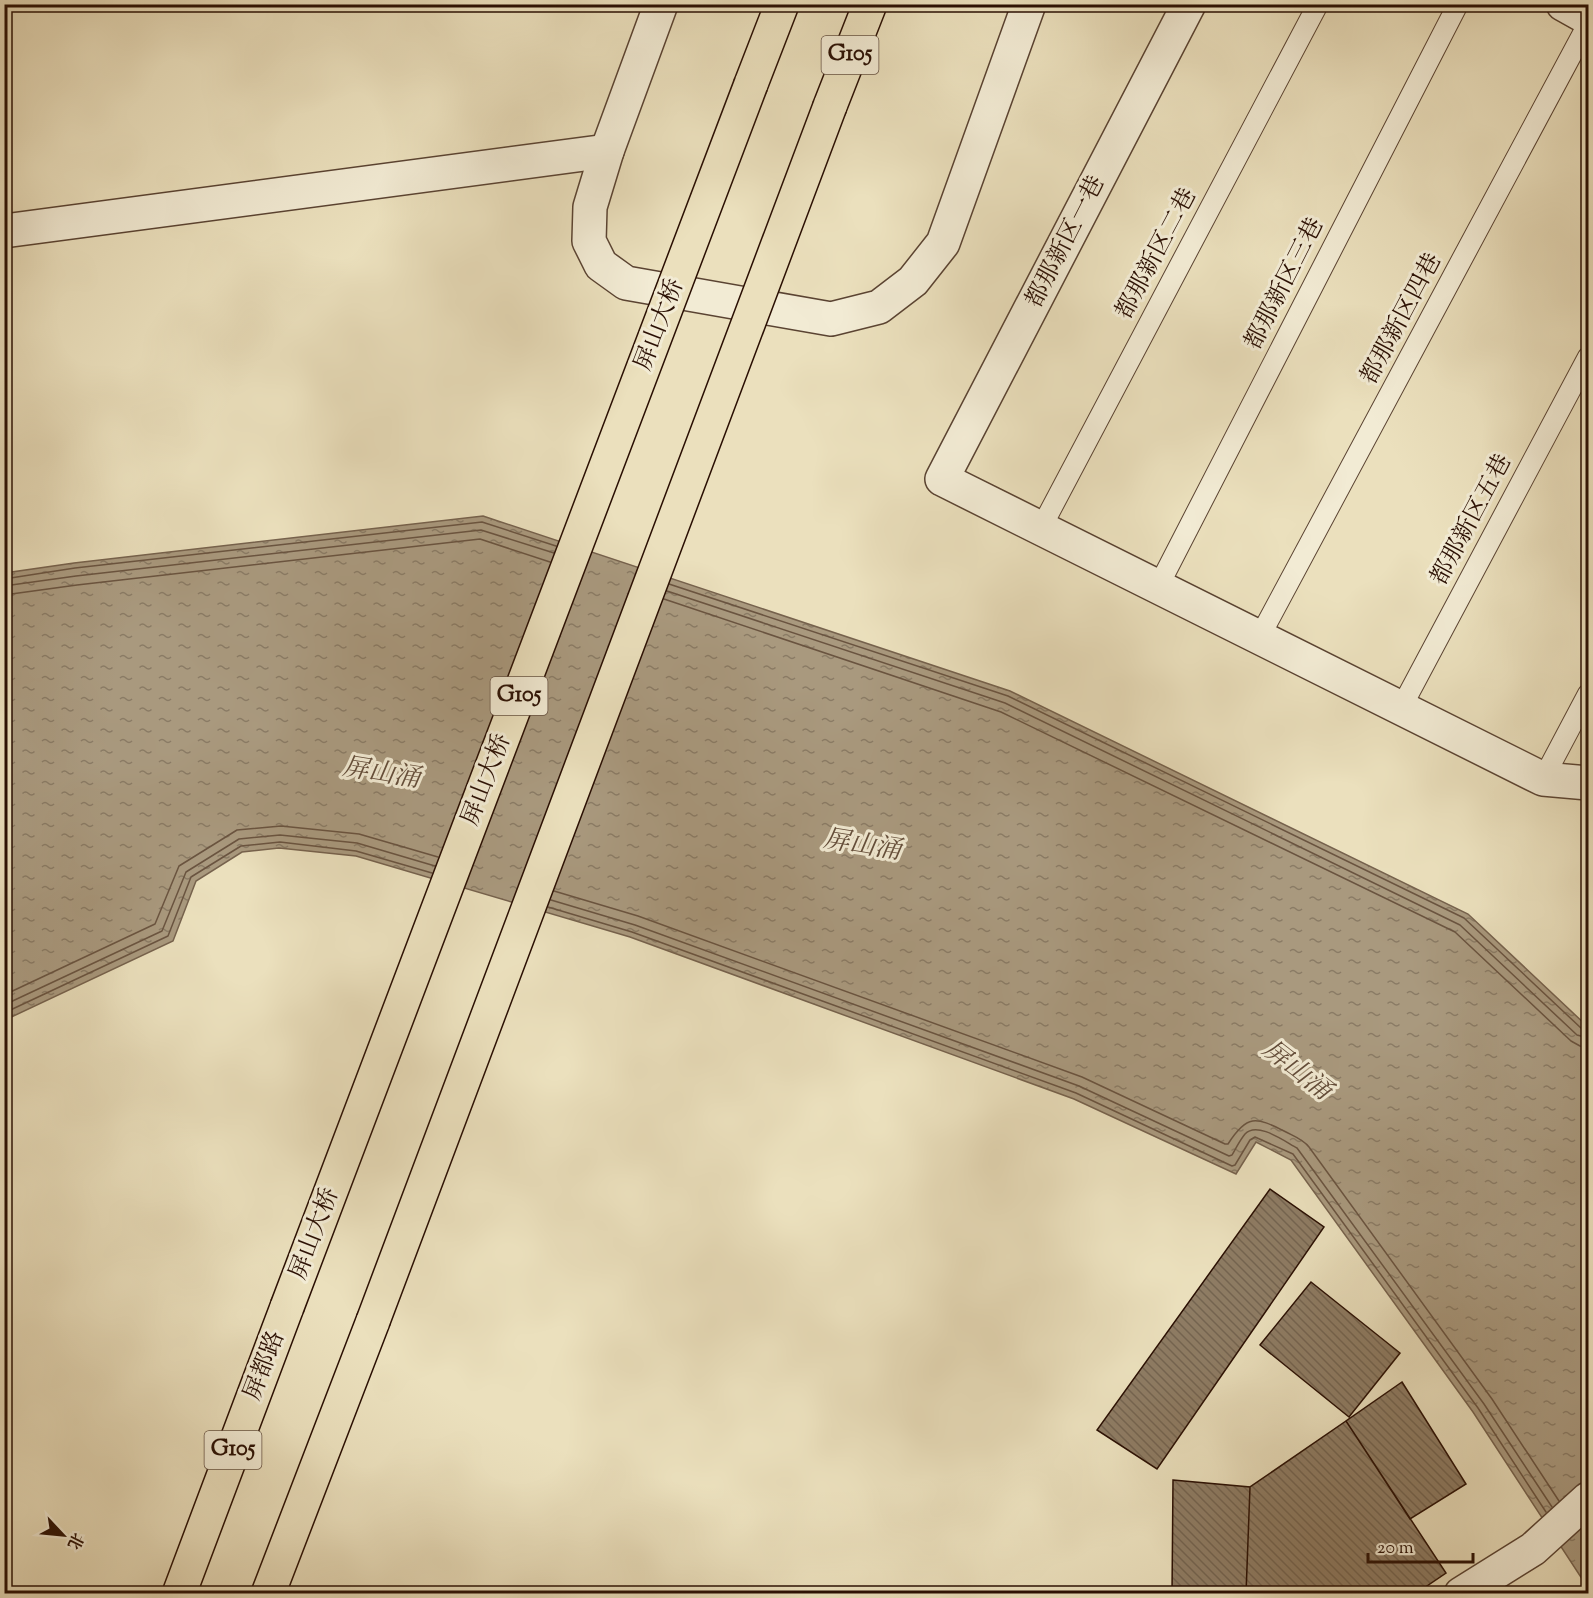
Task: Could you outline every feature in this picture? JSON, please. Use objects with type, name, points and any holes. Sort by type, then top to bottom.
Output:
[{"type":"highway","name":"屏山大桥","points":[[287,1307],[782,4]]},
{"type":"highway","name":"G105","points":[[267,1593],[373,1321],[870,4]]},
{"type":"highway","name":"屏都路","points":[[179,1593],[287,1307]]},
{"type":"street","points":[[661,4],[607,151],[590,207],[589,241],[601,265],[626,283],[831,319],[879,307],[913,280],[943,243],[1029,4]]},
{"type":"street","name":"都那新区一巷","points":[[1041,528],[942,479],[1189,4]]},
{"type":"street","points":[[4,231],[607,151]]},
{"type":"street","points":[[1041,528],[1544,779],[1588,783]]},
{"type":"street","points":[[1479,1589],[1533,1549],[1588,1499]]},
{"type":"lane","name":"都那新区二巷","points":[[1041,528],[1318,4]]},
{"type":"lane","name":"都那新区三巷","points":[[1158,587],[1458,4]]},
{"type":"lane","name":"都那新区四巷","points":[[1260,638],[1577,12]]},
{"type":"lane","name":"都那新区五巷","points":[[1401,708],[1588,357]]},
{"type":"lane","points":[[1544,779],[1588,694]]},
{"type":"water","name":"屏山涌","points":[[483,516],[1010,691],[1468,914],[1588,1027],[1588,1588],[1473,1412],[1291,1160],[1256,1142],[1236,1174],[1074,1099],[630,937],[356,856],[279,848],[242,852],[196,881],[173,941],[5,1020],[5,573]]},
{"type":"building","points":[[1270,1189],[1324,1227],[1157,1469],[1097,1430]]},
{"type":"building","points":[[1311,1282],[1400,1353],[1349,1417],[1260,1345]]},
{"type":"building","points":[[1402,1382],[1466,1484],[1410,1519],[1346,1421]]},
{"type":"building","points":[[1346,1421],[1446,1573],[1415,1594],[1246,1594],[1250,1487]]},
{"type":"building","points":[[1173,1480],[1250,1487],[1246,1594],[1172,1594]]}]
